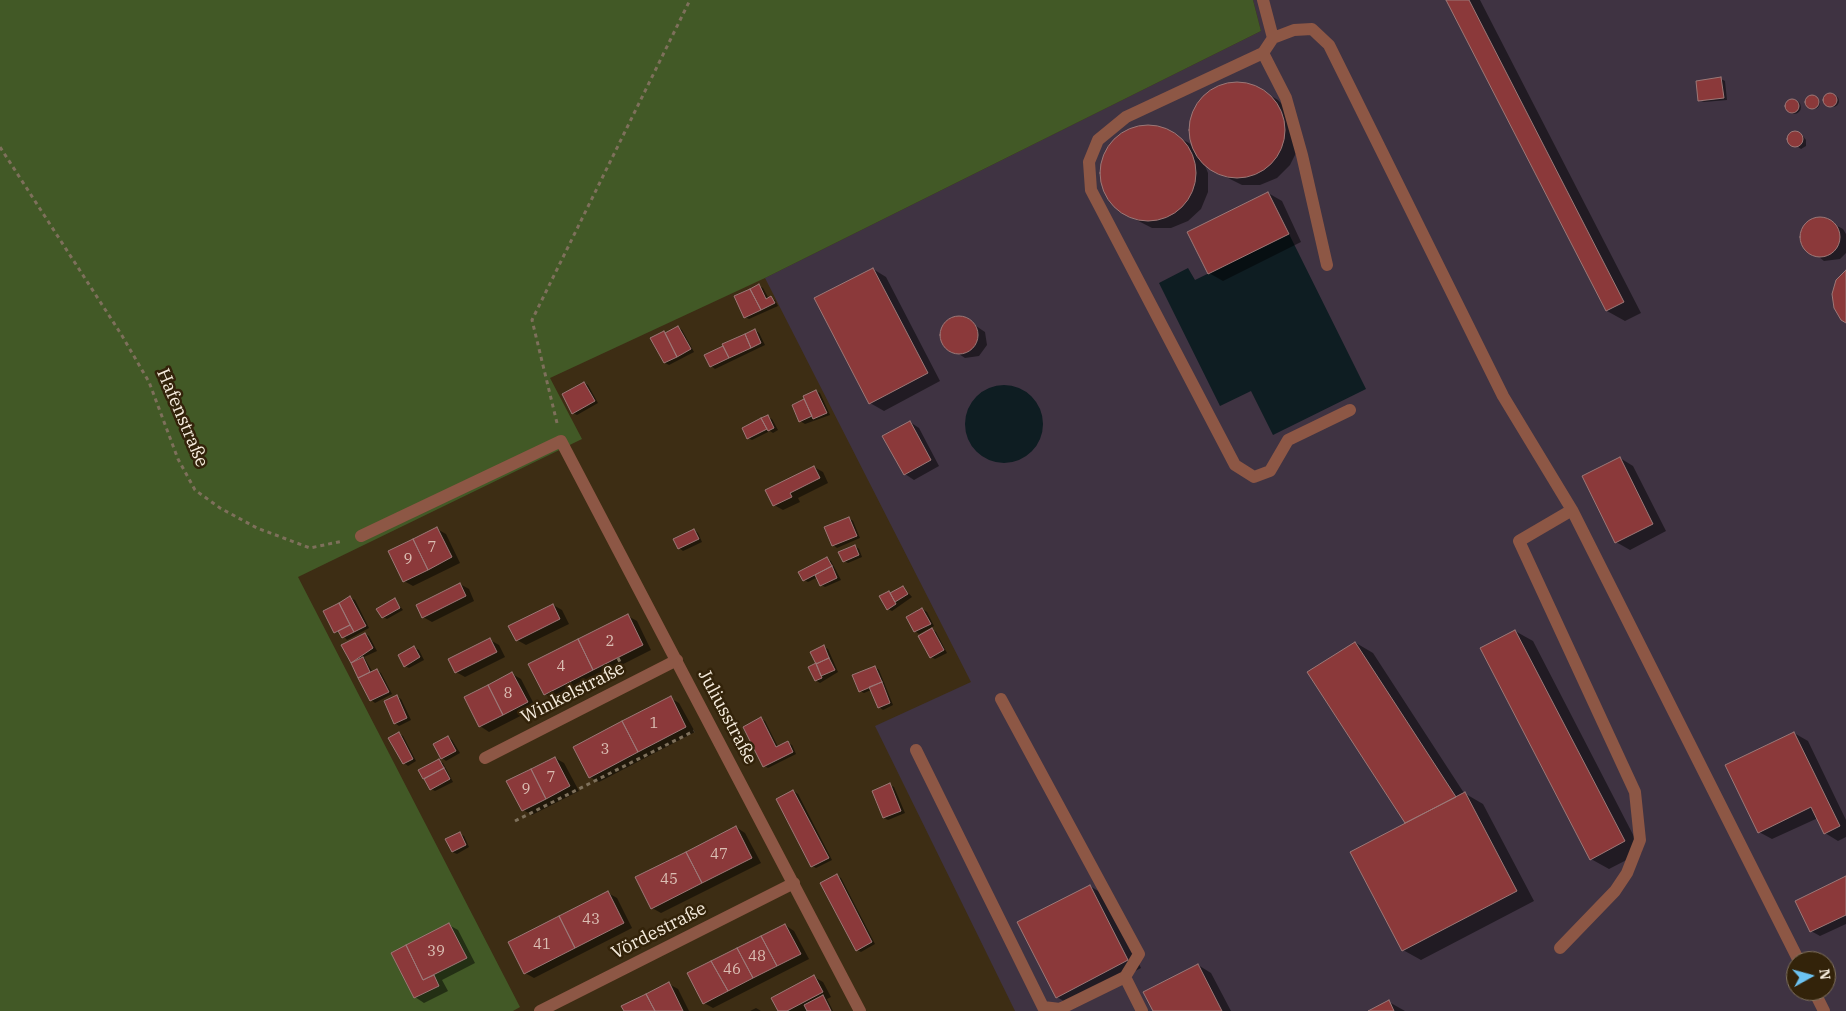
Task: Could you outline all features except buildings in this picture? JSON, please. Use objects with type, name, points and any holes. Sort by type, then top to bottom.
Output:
[{"type":"street","points":[[1263,0],[1273,38]]},
{"type":"street","points":[[1350,410],[1288,440],[1270,471],[1254,477],[1235,465],[1091,190],[1089,162],[1098,140],[1126,117],[1263,53],[1273,38],[1294,30],[1312,29],[1329,45],[1503,396],[1572,510],[1794,951]]},
{"type":"street","points":[[1263,53],[1286,98],[1302,155],[1327,265]]},
{"type":"street","points":[[361,536],[561,441]]},
{"type":"street","name":"Juliusstraße","points":[[561,441],[860,1011]]},
{"type":"street","points":[[1560,948],[1615,891],[1627,873],[1640,840],[1635,792],[1519,541],[1572,510]]},
{"type":"street","name":"Winkelstraße","points":[[485,758],[677,660]]},
{"type":"street","points":[[916,750],[1043,1007],[1060,1009],[1125,977],[1138,954],[1001,699]]},
{"type":"street","name":"Vördestraße","points":[[540,1011],[794,883]]},
{"type":"street","points":[[1125,977],[1142,1011]]},
{"type":"path","points":[[561,441],[532,320],[690,0]]},
{"type":"path","name":"Hafenstraße","points":[[0,147],[121,334],[149,382],[178,459],[195,490],[220,508],[257,528],[310,548],[361,536]]},
{"type":"path","points":[[515,821],[710,723]]},
{"type":"shaded area","points":[[1253,0],[1846,0],[1846,1011],[1015,1011],[875,726],[971,682],[765,278],[1261,31]]},
{"type":"shaded area","points":[[1289,234],[1366,389],[1273,435],[1251,391],[1220,406],[1159,283],[1188,268],[1195,280]]},
{"type":"shaded area","points":[[1004,385],[1019,388],[1032,396],[1040,409],[1043,424],[1040,439],[1032,452],[1019,460],[1004,463],[989,460],[976,452],[968,439],[965,424],[968,409],[976,396],[989,388]]},
{"type":"green space","points":[[0,0],[1253,0],[1261,31],[765,278],[550,378],[582,439],[298,577],[520,1007],[513,1011],[0,1011]]}]
